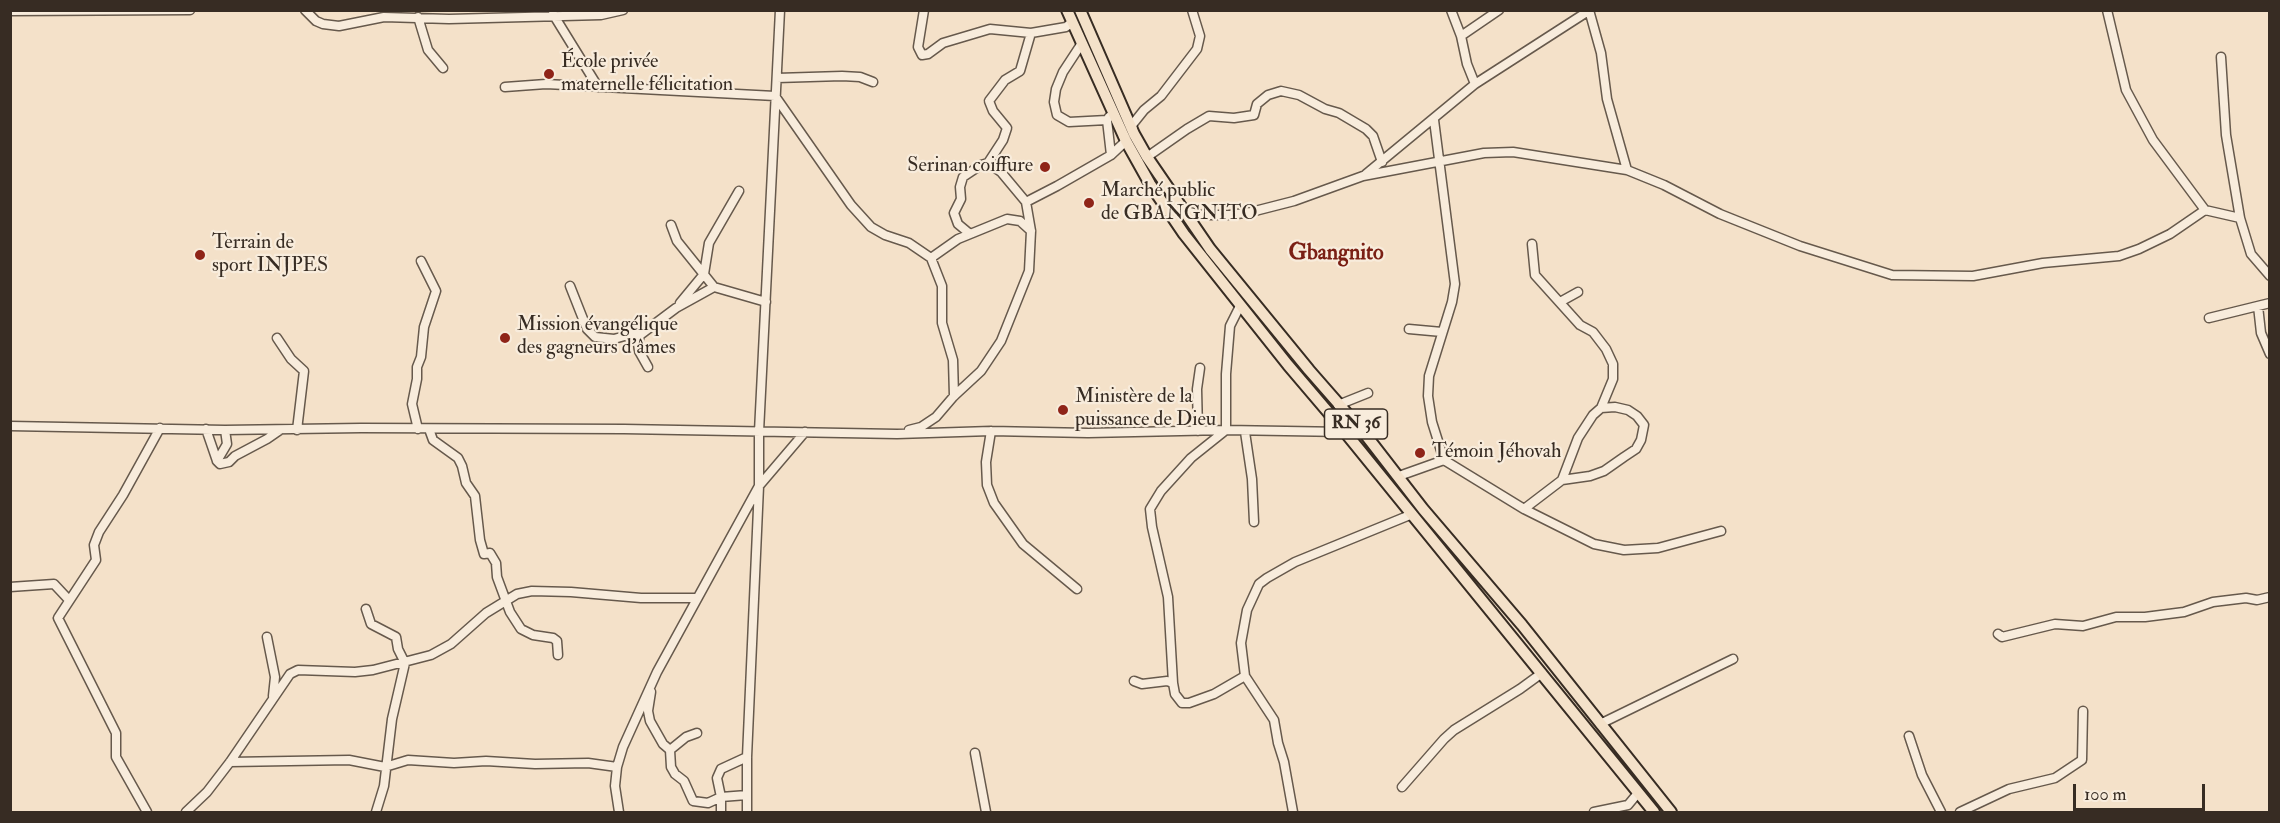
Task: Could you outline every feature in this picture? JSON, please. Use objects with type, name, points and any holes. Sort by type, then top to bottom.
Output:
[{"type":"main road","name":"RN 36","points":[[1067,10],[1110,116],[1147,157],[1210,249],[1338,405],[1365,434],[1423,509],[1522,625],[1671,813]]},
{"type":"main road","name":"RN 36","points":[[1080,10],[1150,184],[1184,234],[1240,306],[1654,813]]},
{"type":"street","points":[[10,11],[190,10]]},
{"type":"street","points":[[305,10],[316,21],[339,26],[384,17],[449,19],[552,13],[601,15],[623,10]]},
{"type":"street","points":[[747,813],[759,432],[780,10]]},
{"type":"street","points":[[924,10],[918,47],[922,55],[928,54],[943,43],[990,28],[1031,33],[1066,27],[1072,22]]},
{"type":"street","points":[[1026,202],[1058,186],[1111,154],[1130,137],[1132,125],[1144,110],[1161,96],[1197,49],[1200,36],[1192,10]]},
{"type":"street","points":[[1451,10],[1475,84]]},
{"type":"street","points":[[1461,36],[1499,10]]},
{"type":"street","points":[[1363,176],[1475,84],[1589,10],[1601,53],[1607,99],[1627,170]]},
{"type":"street","points":[[2107,10],[2126,90],[2153,140],[2205,210],[2240,218]]},
{"type":"street","points":[[552,13],[598,87]]},
{"type":"street","points":[[418,17],[428,50],[443,68]]},
{"type":"street","points":[[970,234],[958,224],[954,213],[961,199],[960,187],[963,177],[988,163],[1003,140],[1006,128],[993,111],[989,101],[1005,81],[1020,71],[1031,33]]},
{"type":"street","points":[[1082,43],[1063,72],[1056,89],[1054,102],[1057,115],[1069,122],[1110,116],[1111,154]]},
{"type":"street","points":[[2221,57],[2226,135],[2240,218],[2251,254],[2270,276]]},
{"type":"street","points":[[777,78],[842,75],[873,82]]},
{"type":"street","points":[[505,87],[546,84],[775,96]]},
{"type":"street","points":[[1147,157],[1209,116],[1234,118],[1254,115],[1257,104],[1268,95],[1281,91],[1299,95],[1325,110],[1339,113],[1366,129],[1373,136],[1382,162]]},
{"type":"street","points":[[775,96],[851,205],[871,227],[885,235],[909,243],[931,258],[942,286],[942,323],[953,360],[954,396]]},
{"type":"street","points":[[1434,120],[1455,284],[1452,302],[1429,376],[1428,396],[1432,422],[1443,460],[1524,509],[1594,544],[1624,550],[1658,548],[1721,531]]},
{"type":"street","points":[[1183,210],[1201,215],[1251,212],[1294,201],[1363,176],[1484,153],[1513,152],[1627,170],[1664,185],[1720,214],[1800,246],[1892,275],[1973,276],[2043,263],[2119,256],[2170,234],[2205,210]]},
{"type":"street","points":[[897,434],[921,427],[936,417],[954,396],[981,371],[1000,341],[1029,271],[1030,231],[1026,202],[1001,172],[988,163]]},
{"type":"street","points":[[676,308],[704,274],[709,243],[739,191]]},
{"type":"street","points":[[931,258],[970,234],[1007,219],[1020,221],[1030,231]]},
{"type":"street","points":[[671,225],[677,241],[714,287],[766,302]]},
{"type":"street","points":[[1532,244],[1534,275],[1580,325],[1593,332],[1606,348],[1612,364],[1613,379],[1602,408],[1593,415],[1578,438],[1562,480]]},
{"type":"street","points":[[418,429],[412,404],[424,327],[436,291],[421,261]]},
{"type":"street","points":[[570,286],[587,329],[596,337],[614,339],[628,334],[640,335]]},
{"type":"street","points":[[648,367],[639,351],[640,335],[676,308],[714,287]]},
{"type":"street","points":[[1560,302],[1578,292]]},
{"type":"street","points":[[2209,318],[2270,303]]},
{"type":"street","points":[[1226,430],[1226,374],[1230,326],[1240,306]]},
{"type":"street","points":[[2258,306],[2261,333],[2270,354]]},
{"type":"street","points":[[1409,329],[1442,332]]},
{"type":"street","points":[[277,338],[291,359],[304,371],[297,430]]},
{"type":"street","points":[[1198,431],[1197,389],[1200,368]]},
{"type":"street","points":[[1338,405],[1368,393]]},
{"type":"street","points":[[1524,509],[1562,480],[1590,476],[1604,471],[1636,449],[1641,440],[1644,425],[1637,416],[1628,410],[1615,407],[1602,408]]},
{"type":"street","points":[[1323,430],[1331,417]]},
{"type":"street","points":[[10,426],[225,430],[624,429],[897,434],[992,431],[1089,433],[1323,430],[1345,432]]},
{"type":"street","points":[[147,813],[116,756],[116,733],[58,618],[96,560],[94,545],[99,532],[123,495],[160,428]]},
{"type":"street","points":[[206,429],[220,464],[229,462],[280,429]]},
{"type":"street","points":[[429,429],[433,440],[458,458],[466,483],[475,496],[480,540],[484,554],[490,553],[496,563],[497,578],[521,629],[533,635],[553,638],[557,641],[558,655]]},
{"type":"street","points":[[217,461],[226,444],[225,430]]},
{"type":"street","points":[[1226,430],[1191,458],[1161,490],[1150,509],[1168,597],[1173,683],[1179,702],[1189,703],[1214,694],[1245,676]]},
{"type":"street","points":[[992,431],[986,462],[987,485],[994,503],[1023,544],[1077,589]]},
{"type":"street","points":[[620,813],[615,786],[617,766],[631,728],[657,672],[759,486],[805,432]]},
{"type":"street","points":[[1245,432],[1252,479],[1254,522]]},
{"type":"street","points":[[1399,476],[1443,460]]},
{"type":"street","points":[[1293,813],[1274,720],[1245,676],[1240,643],[1247,610],[1259,584],[1295,562],[1410,514]]},
{"type":"street","points":[[10,587],[54,584],[69,600]]},
{"type":"street","points":[[186,813],[207,792],[230,762],[290,674],[298,670],[355,672],[373,670],[431,655],[451,644],[478,619],[517,594],[532,591],[641,598],[696,598]]},
{"type":"street","points":[[1998,634],[2002,637],[2055,624],[2083,626],[2116,617],[2145,617],[2184,612],[2213,602],[2246,598],[2257,600],[2270,597]]},
{"type":"street","points":[[366,609],[371,624],[396,637],[398,649],[405,663],[392,719],[384,786],[376,813]]},
{"type":"street","points":[[267,637],[275,677],[273,700]]},
{"type":"street","points":[[1600,724],[1733,659]]},
{"type":"street","points":[[657,672],[648,711],[650,721],[663,744],[670,750],[671,767],[675,774],[684,781],[693,801],[708,803],[721,796],[747,795]]},
{"type":"street","points":[[1402,787],[1444,738],[1464,722],[1520,689],[1542,673]]},
{"type":"street","points":[[1134,681],[1142,684],[1167,681],[1173,683]]},
{"type":"street","points":[[631,728],[648,711]]},
{"type":"street","points":[[1960,813],[2009,789],[2055,778],[2082,760],[2083,711]]},
{"type":"street","points":[[670,750],[686,737],[697,733]]},
{"type":"street","points":[[1909,736],[1922,775],[1941,813]]},
{"type":"street","points":[[975,753],[986,813]]},
{"type":"street","points":[[721,813],[721,796],[717,778],[721,769],[747,757]]},
{"type":"street","points":[[230,762],[349,760],[385,767],[408,760],[453,763],[562,762],[617,766]]},
{"type":"street","points":[[1594,813],[1628,805],[1638,793]]},
{"type":"place","name":"École privée maternelle félicitation","points":[[549,74]]},
{"type":"place","name":"Serinan coiffure","points":[[1045,167]]},
{"type":"place","name":"Marché public de GBANGNITO","points":[[1089,203]]},
{"type":"place","name":"Terrain de sport INJPES","points":[[200,255]]},
{"type":"place","name":"Mission évangélique des gagneurs d'âmes","points":[[505,338]]},
{"type":"place","name":"Ministère de la puissance de Dieu","points":[[1063,410]]},
{"type":"place","name":"Témoin Jéhovah","points":[[1420,453]]},
{"type":"district","name":"Gbangnito","points":[[1336,254]]}]
